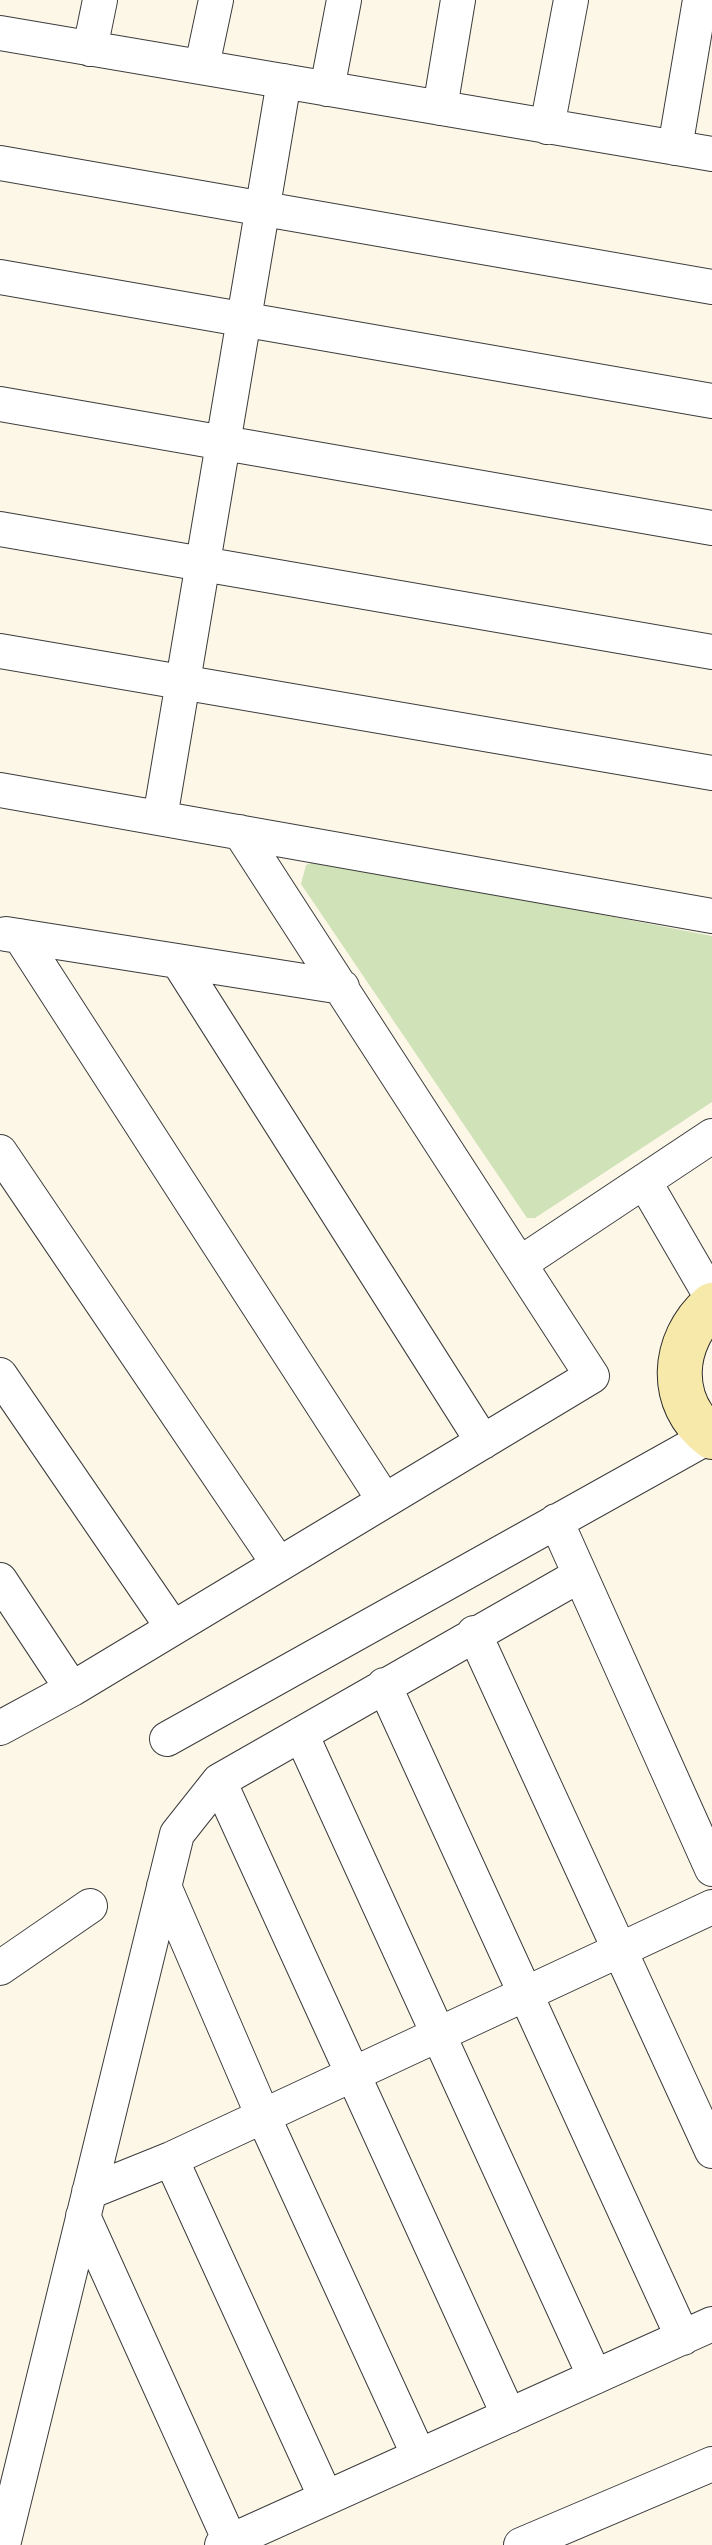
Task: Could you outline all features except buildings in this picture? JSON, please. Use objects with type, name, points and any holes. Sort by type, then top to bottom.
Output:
[{"type":"street","points":[[90,49],[100,0]]},
{"type":"street","points":[[202,66],[216,0]]},
{"type":"street","points":[[327,89],[344,0]]},
{"type":"street","points":[[440,108],[458,0]]},
{"type":"street","points":[[547,127],[571,0]]},
{"type":"street","points":[[675,148],[700,0]]},
{"type":"street","points":[[0,33],[712,154]]},
{"type":"street","points":[[160,818],[284,81]]},
{"type":"street","points":[[0,163],[712,287]]},
{"type":"street","points":[[0,277],[712,401]]},
{"type":"street","points":[[0,404],[712,528]]},
{"type":"street","points":[[0,529],[712,652]]},
{"type":"street","points":[[0,651],[712,773]]},
{"type":"street","points":[[0,790],[712,916]]},
{"type":"street","points":[[0,1728],[72,1689],[592,1376],[240,832]]},
{"type":"street","points":[[10,934],[342,987]]},
{"type":"street","points":[[10,934],[384,1500]]},
{"type":"street","points":[[178,961],[483,1442]]},
{"type":"street","points":[[521,1263],[712,1136]]},
{"type":"street","points":[[0,1152],[278,1563]]},
{"type":"street","points":[[644,1181],[712,1298]]},
{"type":"street","points":[[167,1739],[711,1437],[690,1414],[678,1374],[687,1334],[712,1305]]},
{"type":"street","points":[[0,1375],[173,1628]]},
{"type":"street","points":[[556,1521],[712,1869]]},
{"type":"street","points":[[3,2545],[177,1834],[219,1781],[580,1575]]},
{"type":"street","points":[[0,1580],[72,1689]]},
{"type":"street","points":[[474,1633],[712,2151]]},
{"type":"street","points":[[86,2204],[226,2543],[697,2331],[525,1994],[384,1685]]},
{"type":"street","points":[[301,1734],[595,2377]]},
{"type":"street","points":[[219,1781],[509,2416]]},
{"type":"street","points":[[164,1886],[263,2116],[419,2456]]},
{"type":"street","points":[[0,1968],[90,1906]]},
{"type":"street","points":[[86,2204],[171,2159],[712,1907]]},
{"type":"street","points":[[171,2159],[326,2498]]},
{"type":"street","points":[[521,2545],[712,2464]]},
{"type":"green space","points":[[319,860],[712,936],[712,1102],[535,1218],[527,1218],[301,884],[306,865]]}]
